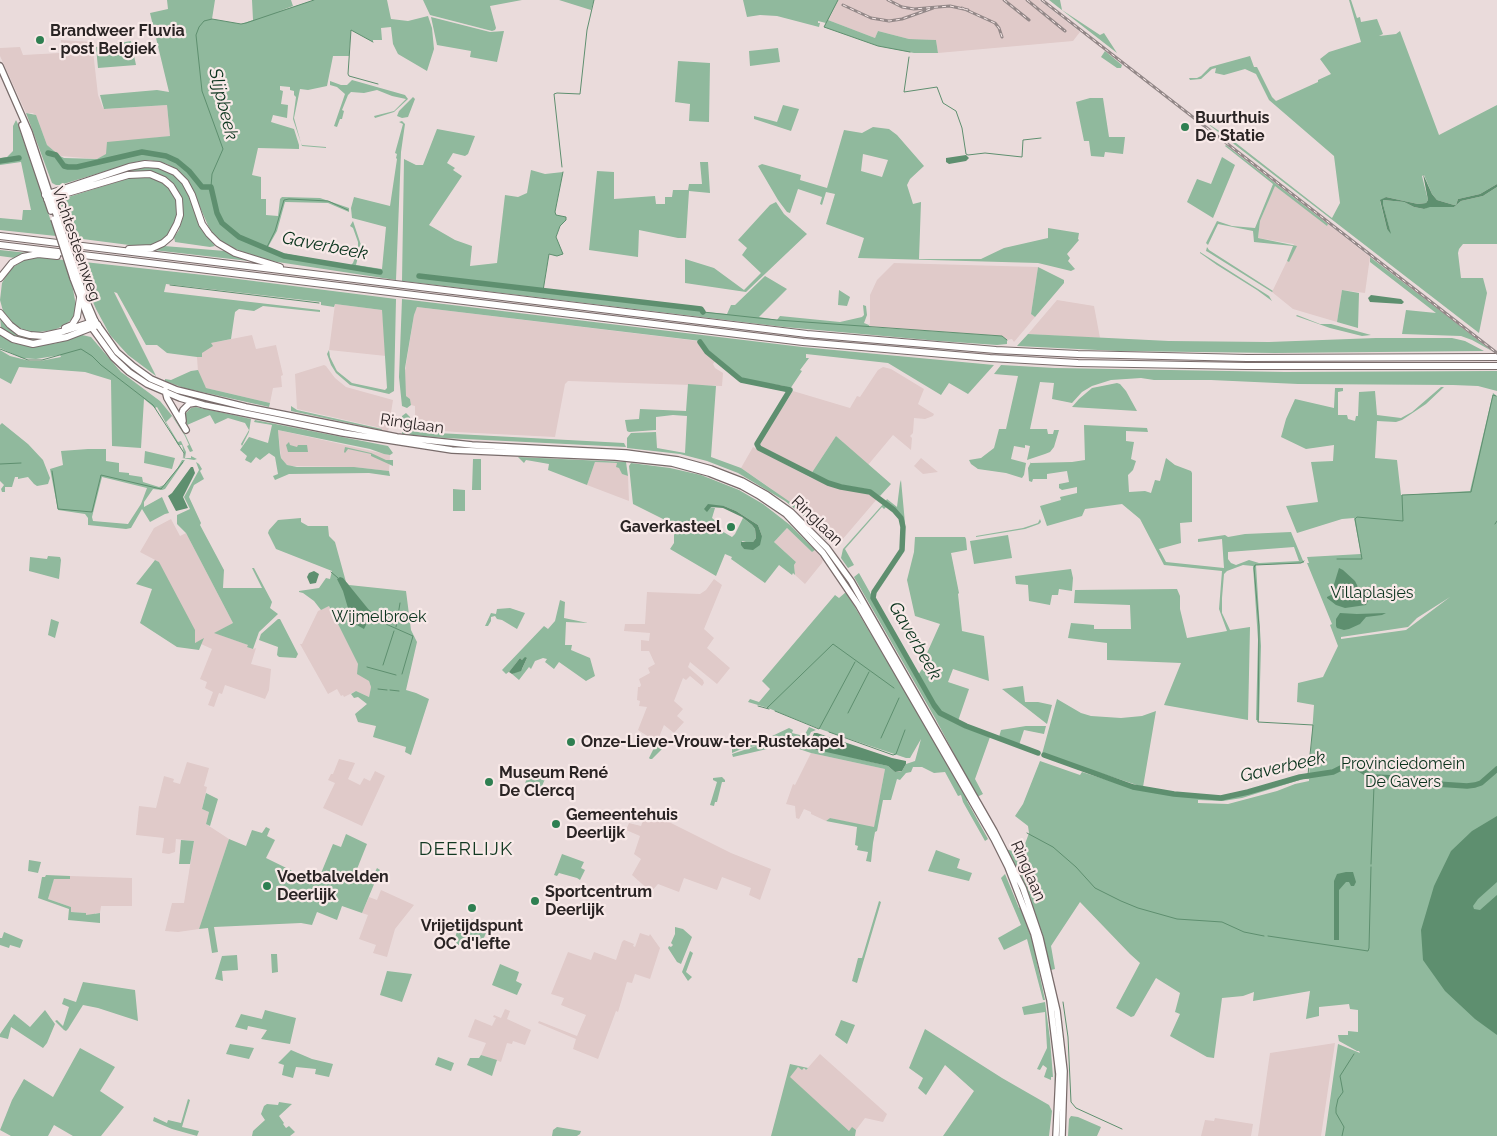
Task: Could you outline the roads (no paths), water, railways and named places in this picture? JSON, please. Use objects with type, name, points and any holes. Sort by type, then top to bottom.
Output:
[{"type":"highway","points":[[48,196],[129,167],[145,164],[159,165],[175,172],[185,182],[192,195],[202,224],[222,247],[251,259],[311,274]]},
{"type":"highway","points":[[48,196],[62,196],[118,178],[139,174],[156,176],[171,186],[177,196],[180,210],[177,224],[170,237],[152,248],[116,250]]},
{"type":"highway","points":[[55,211],[55,205],[62,196]]},
{"type":"highway","points":[[0,236],[807,334],[996,350],[1247,358],[1497,357]]},
{"type":"highway","points":[[0,245],[803,342],[990,358],[1246,366],[1494,366]]},
{"type":"highway","points":[[0,278],[12,263],[23,258],[38,254],[57,256],[68,253]]},
{"type":"highway","points":[[57,332],[68,327],[75,320],[79,312],[80,298]]},
{"type":"highway","points":[[0,312],[10,325],[19,332],[30,335],[43,336],[94,324]]},
{"type":"highway","points":[[0,331],[13,339],[33,344],[66,337],[94,324]]},
{"type":"main road","name":"Vichtesteenweg","points":[[0,66],[30,134],[56,219]]},
{"type":"main road","name":"Vichtesteenweg","points":[[0,75],[13,102],[94,324],[127,361],[164,385]]},
{"type":"main road","name":"Vichtesteenweg","points":[[76,278],[80,298],[106,348],[118,363],[147,384],[166,392]]},
{"type":"main road","points":[[164,385],[186,430],[182,414],[185,407],[196,403]]},
{"type":"main road","name":"Ringlaan","points":[[164,385],[213,400],[397,437],[472,445],[626,453],[678,460],[711,469],[742,481],[768,495],[791,512],[828,548],[850,580],[994,830],[1023,888],[1040,938],[1058,1011],[1064,1071],[1062,1136]]},
{"type":"main road","name":"Ringlaan","points":[[166,392],[196,403],[349,434],[452,450],[615,457],[672,463],[709,473],[742,486],[786,514],[823,553],[860,606],[1008,867],[1034,934],[1050,1000],[1059,1074],[1056,1136]]},
{"type":"waterway","name":"Slijpbeek","points":[[211,187],[212,174],[223,149],[202,91],[196,35],[199,27],[204,21],[212,19],[241,24],[246,23],[314,0]]},
{"type":"waterway","points":[[562,167],[554,94],[580,94],[587,30],[594,0]]},
{"type":"waterway","points":[[838,0],[824,27],[878,46],[910,52]]},
{"type":"waterway","points":[[373,42],[351,30],[348,74],[349,76],[378,84]]},
{"type":"waterway","points":[[909,57],[904,92],[937,87],[943,103],[956,111],[962,128],[966,154],[985,153],[1022,157],[1023,140],[1041,138]]},
{"type":"waterway","name":"Gaverbeek","points":[[48,153],[56,155],[64,166],[68,167],[77,167],[142,152],[166,156],[177,161],[189,171],[202,187],[211,187],[217,213],[222,223],[239,237],[284,256],[380,272]]},
{"type":"waterway","name":"Gaverbeek","points":[[0,161],[19,158]]},
{"type":"waterway","points":[[543,291],[549,254],[557,256],[563,254],[556,237],[566,217],[556,215],[555,212],[563,172]]},
{"type":"waterway","points":[[266,249],[275,231],[284,200],[328,201],[348,210]]},
{"type":"waterway","name":"Gaverbeek","points":[[419,276],[701,309],[703,312]]},
{"type":"waterway","points":[[170,285],[319,303]]},
{"type":"waterway","points":[[703,312],[777,320],[1002,336],[1007,340]]},
{"type":"waterway","name":"Gaverbeek","points":[[700,342],[707,352],[741,380],[790,390],[757,444],[759,448],[828,483],[870,492],[894,510],[901,518],[903,527],[902,550],[874,592],[873,598],[940,713],[966,726],[1038,753]]},
{"type":"waterway","points":[[0,349],[28,360],[42,360],[81,349],[153,405],[184,453],[184,457]]},
{"type":"waterway","points":[[1337,559],[1362,559],[1355,519],[1357,517],[1403,521],[1402,495],[1471,492],[1493,395],[1496,396]]},
{"type":"waterway","points":[[52,471],[58,509],[92,512],[101,475],[161,489],[183,462]]},
{"type":"waterway","points":[[0,464],[21,463]]},
{"type":"waterway","points":[[1304,561],[1301,563],[1255,565],[1254,568],[1259,626],[1258,722],[1313,725],[1308,775]]},
{"type":"waterway","points":[[331,572],[338,578]]},
{"type":"waterway","points":[[396,627],[400,603]]},
{"type":"waterway","points":[[369,610],[377,618]]},
{"type":"waterway","points":[[379,621],[413,636],[402,674]]},
{"type":"waterway","points":[[383,665],[394,631]]},
{"type":"waterway","points":[[767,708],[833,644],[894,688]]},
{"type":"waterway","points":[[775,711],[819,729],[855,662]]},
{"type":"waterway","points":[[367,667],[396,675]]},
{"type":"waterway","points":[[848,713],[869,672]]},
{"type":"waterway","points":[[378,689],[387,690]]},
{"type":"waterway","points":[[390,690],[399,691]]},
{"type":"waterway","points":[[881,738],[899,698]]},
{"type":"waterway","points":[[758,706],[769,709]]},
{"type":"waterway","points":[[829,732],[893,755],[896,754],[905,730]]},
{"type":"waterway","name":"Gaverbeek","points":[[1044,755],[1133,787],[1174,794],[1221,798],[1300,777],[1333,772],[1347,765],[1356,767],[1374,777],[1416,779],[1422,783],[1467,786],[1481,783],[1497,769]]},
{"type":"waterway","points":[[1371,864],[1374,786]]},
{"type":"waterway","points":[[1027,833],[1053,847],[1076,867],[1095,888],[1121,901],[1177,919],[1222,922],[1244,932],[1264,936]]},
{"type":"waterway","points":[[1268,936],[1368,951],[1371,867]]},
{"type":"waterway","points":[[1063,1002],[1068,1037],[1071,1102],[1076,1108],[1122,1129]]},
{"type":"waterway","points":[[1342,1136],[1344,1127],[1336,1113],[1338,1099],[1343,1092],[1340,1076],[1354,1054]]},
{"type":"railway","points":[[888,0],[902,7],[914,9],[950,6],[968,10]]},
{"type":"railway","points":[[1004,0],[1029,20]]},
{"type":"railway","points":[[1027,0],[1065,31]]},
{"type":"railway","points":[[1042,0],[1497,353]]},
{"type":"railway","points":[[843,5],[871,18],[889,21],[902,19],[933,8]]},
{"type":"railway","points":[[962,8],[995,23],[1002,37]]},
{"type":"place","name":"Brandweer Fluvia - post Belgiek","points":[[40,40]]},
{"type":"place","name":"Buurthuis De Statie","points":[[1185,127]]},
{"type":"place","name":"Gaverkasteel","points":[[731,527]]},
{"type":"place","name":"Onze-Lieve-Vrouw-ter-Rustekapel","points":[[571,742]]},
{"type":"place","name":"Museum René De Clercq","points":[[489,782]]},
{"type":"place","name":"Gemeentehuis Deerlijk","points":[[556,824]]},
{"type":"place","name":"Voetbalvelden Deerlijk","points":[[267,886]]},
{"type":"place","name":"Sportcentrum Deerlijk","points":[[535,901]]},
{"type":"place","name":"Vrijetijdspunt OC d'Iefte","points":[[472,908]]},
{"type":"district","name":"DEERLIJK","points":[[466,849]]},
{"type":"park label","name":"Villaplasjes","points":[[1372,593]]},
{"type":"park label","name":"Wijmelbroek","points":[[379,617]]},
{"type":"park label","name":"Provinciedomein De Gavers","points":[[1403,773]]}]
